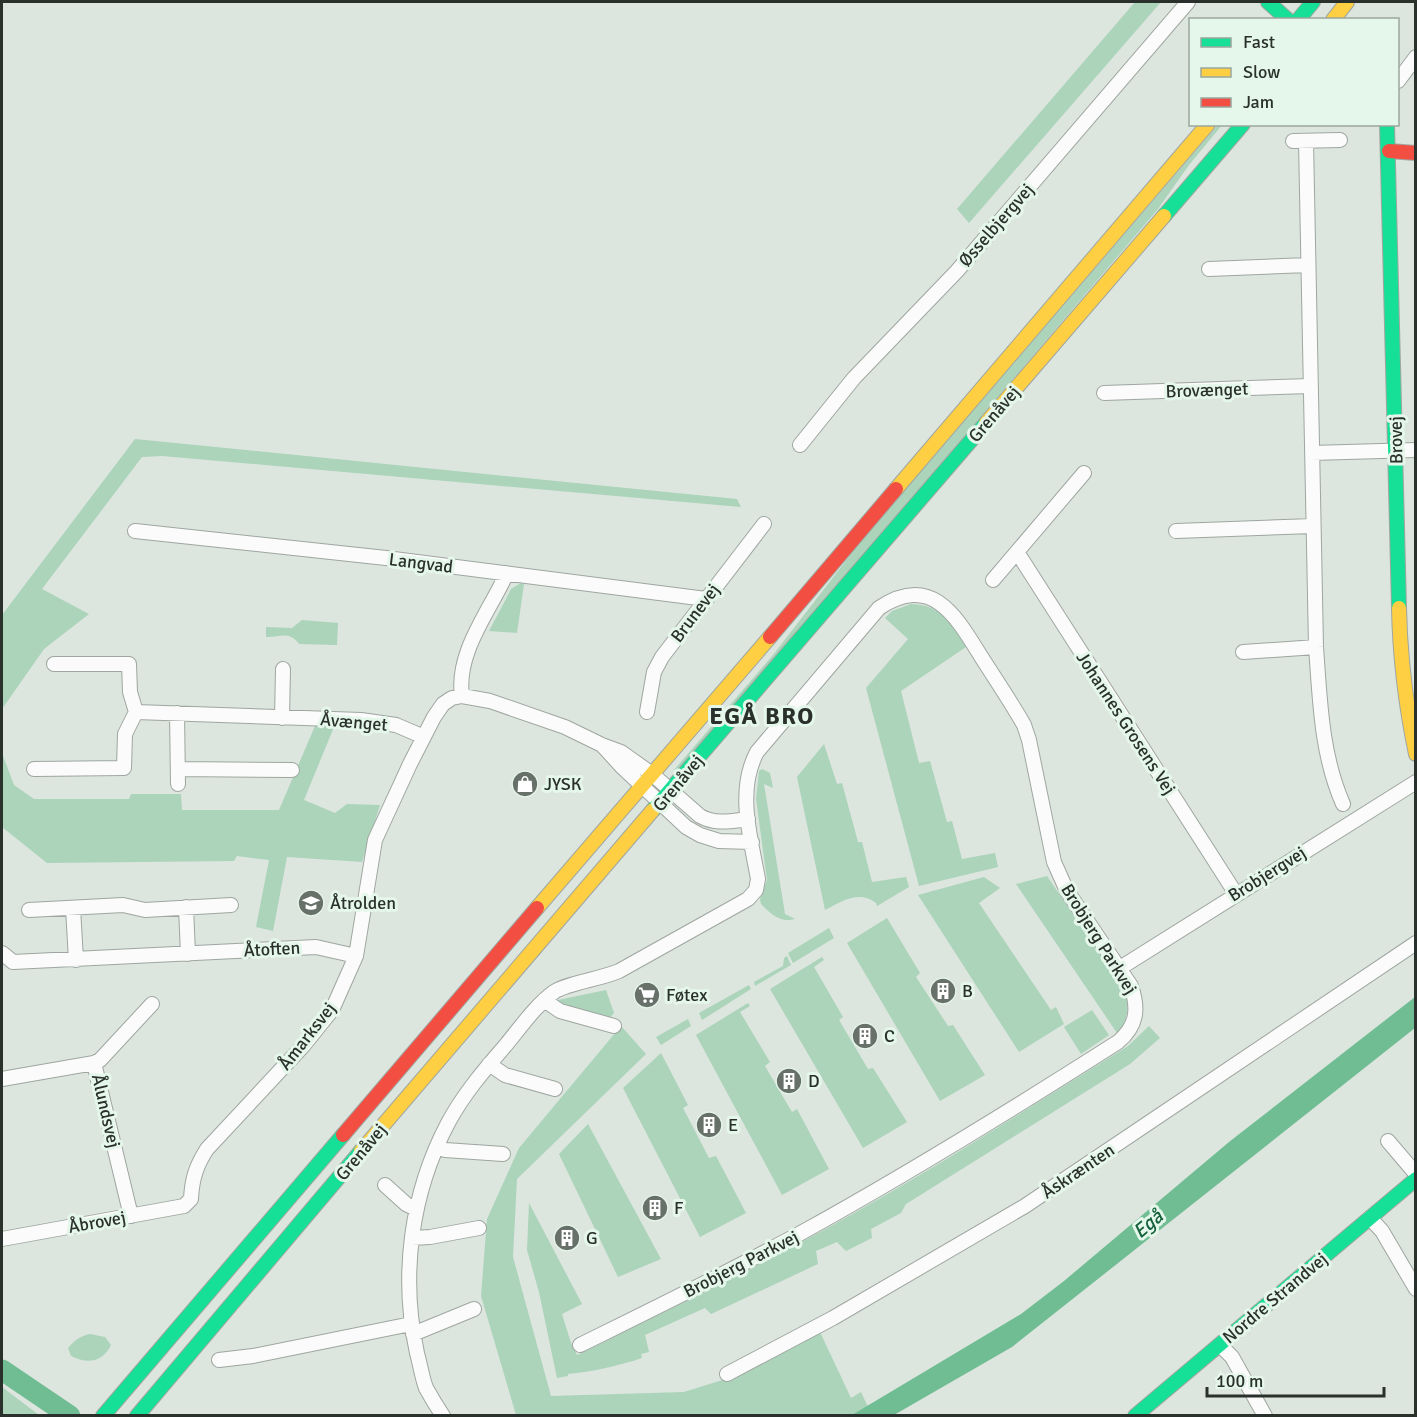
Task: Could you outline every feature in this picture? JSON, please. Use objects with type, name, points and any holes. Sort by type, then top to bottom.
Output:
[{"type":"main road","points":[[1268,2],[1286,18]]},
{"type":"main road","points":[[1300,18],[1313,2]]},
{"type":"main road","points":[[1335,18],[1347,2]]},
{"type":"main road","name":"Grenåvej","points":[[104,1416],[1206,126]]},
{"type":"main road","name":"Grenåvej","points":[[137,1416],[447,1050],[1241,126]]},
{"type":"main road","name":"Brovej","points":[[1387,126],[1401,650],[1408,715],[1416,754]]},
{"type":"main road","points":[[1389,151],[1416,153]]},
{"type":"main road","name":"Nordre Strandvej","points":[[1135,1416],[1416,1179]]},
{"type":"street","name":"Øsselbjergvej","points":[[800,445],[854,378],[957,271],[1188,2]]},
{"type":"street","points":[[1399,80],[1416,57]]},
{"type":"street","points":[[1340,140],[1299,141],[1308,264],[1316,647],[1327,755],[1343,804]]},
{"type":"street","points":[[1209,269],[1308,264]]},
{"type":"street","name":"Brovænget","points":[[1104,393],[1310,386]]},
{"type":"street","points":[[1312,453],[1416,450]]},
{"type":"street","points":[[993,580],[1084,473]]},
{"type":"street","name":"Brunevej","points":[[647,712],[654,672],[662,657],[764,524]]},
{"type":"street","points":[[1176,531],[1313,526]]},
{"type":"street","name":"Langvad","points":[[135,531],[506,573],[706,599]]},
{"type":"street","name":"Johannes Grosens Vej","points":[[1017,552],[1236,894]]},
{"type":"street","points":[[506,573],[464,660],[460,679],[462,696],[490,701],[565,727],[602,746],[621,752],[652,774],[700,816],[709,821],[748,819]]},
{"type":"street","name":"Brobjerg Parkvej","points":[[443,1416],[426,1387],[412,1329],[409,1272],[416,1209],[437,1147],[453,1115],[489,1064],[544,1000],[557,990],[619,971],[748,899],[756,890],[758,879],[746,792],[748,775],[758,752],[879,608],[901,597],[913,595],[936,600],[955,616],[1024,725],[1054,862],[1067,891],[1131,986],[1136,1000],[1136,1015],[1131,1028],[1120,1040],[959,1142],[887,1184],[717,1277],[580,1345]]},
{"type":"street","points":[[1243,652],[1316,647]]},
{"type":"street","points":[[33,769],[124,768],[125,734],[136,712],[130,692],[129,664],[54,664]]},
{"type":"street","points":[[282,718],[283,669]]},
{"type":"street","name":"Åmarksvej","points":[[191,1199],[192,1178],[197,1164],[207,1149],[303,1046],[332,1010],[356,956],[375,840],[424,737],[443,704],[452,698],[462,696]]},
{"type":"street","name":"Åvænget","points":[[136,712],[379,721],[396,725],[424,737]]},
{"type":"street","points":[[177,713],[178,784]]},
{"type":"street","points":[[602,746],[686,827],[700,836],[729,843],[752,842]]},
{"type":"street","points":[[178,769],[292,770]]},
{"type":"street","name":"Brobjergvej","points":[[1120,968],[1416,782]]},
{"type":"street","points":[[29,910],[123,905],[145,910],[231,905]]},
{"type":"street","points":[[186,907],[188,954]]},
{"type":"street","points":[[73,908],[76,960]]},
{"type":"street","name":"Åskrænten","points":[[727,1374],[833,1318],[1026,1206],[1416,943]]},
{"type":"street","name":"Åtoften","points":[[2,953],[13,962],[316,947],[356,956]]},
{"type":"street","points":[[544,1000],[560,1011],[614,1026]]},
{"type":"street","points":[[94,1063],[100,1060],[152,1004]]},
{"type":"street","name":"Ålundsvej","points":[[2,1079],[94,1063],[131,1216]]},
{"type":"street","points":[[489,1064],[505,1075],[555,1089]]},
{"type":"street","points":[[1388,1141],[1416,1174]]},
{"type":"street","points":[[437,1147],[445,1150],[503,1154]]},
{"type":"street","points":[[385,1185],[406,1204],[416,1209]]},
{"type":"street","name":"Åbrovej","points":[[2,1239],[184,1206],[191,1199]]},
{"type":"street","points":[[1370,1218],[1382,1231],[1416,1289]]},
{"type":"street","points":[[412,1238],[479,1228]]},
{"type":"street","points":[[219,1360],[412,1329],[474,1309]]},
{"type":"street","points":[[1220,1345],[1232,1357],[1265,1416]]},
{"type":"shaded area","points":[[1135,2],[1161,2],[969,223],[957,209]]},
{"type":"shaded area","points":[[1217,126],[1221,126],[1189,165],[1158,209],[677,773],[674,770],[773,655],[862,540]]},
{"type":"shaded area","points":[[135,439],[737,499],[741,507],[162,456],[142,457],[42,589],[89,614],[44,649],[2,709],[2,615]]},
{"type":"shaded area","points":[[521,583],[524,584],[517,633],[489,631],[511,589]]},
{"type":"shaded area","points":[[911,604],[931,608],[945,617],[966,647],[901,691],[919,763],[930,761],[947,822],[952,821],[962,859],[995,853],[998,867],[919,886],[866,688],[908,639],[885,618],[892,611]]},
{"type":"shaded area","points":[[302,620],[338,623],[337,645],[299,644],[287,636],[266,637],[266,627],[292,628]]},
{"type":"shaded area","points":[[315,726],[334,727],[304,800],[335,813],[347,804],[380,805],[362,862],[287,857],[273,931],[256,927],[269,860],[237,856],[234,861],[47,863],[2,827],[2,753],[14,785],[34,799],[129,799],[131,794],[181,794],[182,810],[279,810]]},
{"type":"shaded area","points":[[824,744],[837,784],[842,783],[858,842],[862,842],[872,882],[906,877],[909,887],[877,906],[870,899],[857,897],[844,900],[825,910],[797,777]]},
{"type":"shaded area","points":[[762,769],[770,773],[773,788],[764,784],[785,914],[795,919],[780,919],[761,904],[760,899],[767,880],[756,799],[759,771]]},
{"type":"shaded area","points":[[1047,876],[1126,992],[1127,1014],[1117,1033],[1016,884]]},
{"type":"shaded area","points":[[984,877],[1000,888],[979,903],[1051,1010],[1056,1007],[1064,1024],[1019,1052],[918,895]]},
{"type":"shaded area","points":[[887,918],[920,973],[916,977],[948,1026],[953,1025],[985,1075],[940,1101],[847,943]]},
{"type":"shaded area","points":[[829,928],[834,938],[793,963],[788,953]]},
{"type":"shaded area","points":[[787,956],[791,965],[755,986],[754,982],[783,966],[784,958]]},
{"type":"shaded area","points":[[822,957],[824,960],[814,967],[843,1017],[839,1020],[868,1069],[873,1068],[907,1122],[863,1148],[770,989]]},
{"type":"shaded area","points":[[749,985],[751,989],[702,1020],[699,1013]]},
{"type":"shaded area","points":[[606,990],[614,1013],[608,1020],[556,1003],[558,1000]]},
{"type":"shaded area","points":[[748,1003],[750,1006],[740,1012],[770,1062],[765,1066],[792,1112],[797,1109],[829,1169],[782,1195],[696,1035]]},
{"type":"shaded area","points":[[1092,1010],[1109,1035],[1081,1054],[1064,1027]]},
{"type":"shaded area","points":[[688,1019],[691,1026],[661,1045],[656,1037]]},
{"type":"shaded area","points":[[621,1026],[646,1054],[517,1179],[513,1257],[551,1396],[684,1392],[732,1377],[820,1332],[851,1398],[861,1392],[868,1407],[852,1416],[516,1415],[481,1296],[487,1219],[519,1148]]},
{"type":"shaded area","points":[[1149,1026],[1160,1038],[1130,1064],[906,1204],[901,1213],[871,1229],[872,1238],[846,1251],[837,1242],[816,1251],[818,1264],[711,1314],[705,1308],[645,1335],[649,1352],[641,1354],[642,1358],[557,1378],[539,1292],[527,1250],[529,1203],[582,1304],[562,1314],[577,1355],[748,1270],[884,1196],[1128,1046]]},
{"type":"shaded area","points":[[661,1053],[688,1105],[683,1108],[709,1158],[716,1156],[746,1213],[700,1237],[623,1088]]},
{"type":"shaded area","points":[[588,1124],[661,1259],[618,1277],[559,1154]]},
{"type":"shaded area","points":[[90,1334],[105,1337],[111,1345],[107,1351],[99,1358],[88,1361],[71,1356],[68,1348],[78,1339]]},
{"type":"shaded area","points":[[2,1387],[39,1415],[2,1415]]},
{"type":"water","name":"Egå","points":[[1415,997],[1415,1028],[1012,1347],[894,1415],[852,1415],[1021,1314],[1064,1281],[1229,1142]]},
{"type":"waterway","points":[[2,1370],[70,1416]]},
{"type":"traffic: fast","points":[[1268,2],[1286,18]]},
{"type":"traffic: fast","points":[[1300,18],[1313,2]]},
{"type":"traffic: fast","points":[[1164,216],[1241,126]]},
{"type":"traffic: fast","points":[[1387,126],[1399,608]]},
{"type":"traffic: fast","points":[[653,810],[986,423]]},
{"type":"traffic: fast","points":[[103,1416],[343,1135]]},
{"type":"traffic: fast","points":[[137,1416],[361,1151]]},
{"type":"traffic: fast","points":[[1135,1416],[1416,1179]]},
{"type":"traffic: slow","points":[[1335,18],[1347,2]]},
{"type":"traffic: slow","points":[[896,489],[1206,126]]},
{"type":"traffic: slow","points":[[986,423],[1164,216]]},
{"type":"traffic: slow","points":[[1399,608],[1404,682],[1416,754]]},
{"type":"traffic: slow","points":[[537,908],[770,637]]},
{"type":"traffic: slow","points":[[361,1151],[653,810]]},
{"type":"traffic: jam","points":[[1389,151],[1416,153]]},
{"type":"traffic: jam","points":[[770,637],[896,489]]},
{"type":"traffic: jam","points":[[343,1135],[537,908]]},
{"type":"place","name":"JYSK","points":[[525,784]]},
{"type":"place","name":"Åtrolden","points":[[311,903]]},
{"type":"place","name":"B","points":[[943,991]]},
{"type":"place","name":"Føtex","points":[[647,995]]},
{"type":"place","name":"C","points":[[865,1036]]},
{"type":"place","name":"D","points":[[789,1081]]},
{"type":"place","name":"E","points":[[709,1125]]},
{"type":"place","name":"F","points":[[655,1208]]},
{"type":"place","name":"G","points":[[567,1238]]},
{"type":"district","name":"EGÅ BRO","points":[[762,716]]}]
